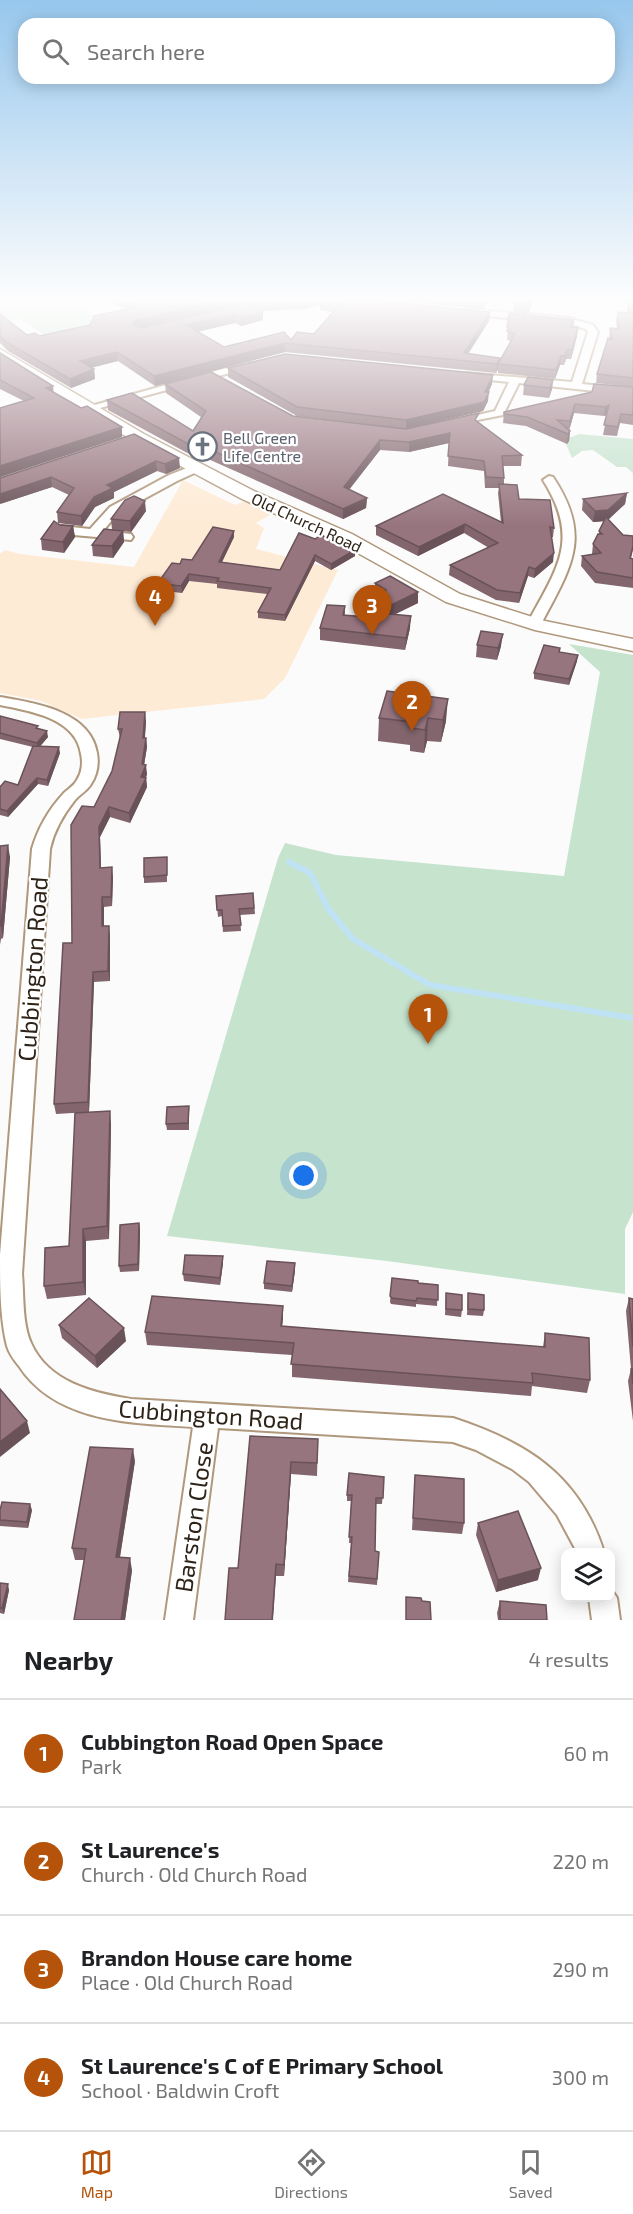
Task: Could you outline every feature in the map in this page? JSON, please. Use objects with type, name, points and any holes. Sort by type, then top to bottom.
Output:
[{"type":"main road","name":"Old Church Road","points":[[37,376],[89,408],[132,439],[197,468],[248,495],[345,538],[453,598],[534,624],[633,645]]},
{"type":"street","points":[[89,408],[210,376]]},
{"type":"street","points":[[213,376],[229,385]]},
{"type":"street","points":[[469,376],[633,392]]},
{"type":"street","points":[[576,386],[579,376]]},
{"type":"street","points":[[442,426],[499,412],[515,380]]},
{"type":"street","points":[[94,533],[114,510],[173,478],[197,468]]},
{"type":"street","points":[[534,624],[564,565],[571,537],[565,505],[549,480]]},
{"type":"street","points":[[62,530],[127,537]]},
{"type":"street","name":"Cubbington Road","points":[[0,701],[32,708],[58,717],[74,726],[88,744],[91,755],[90,769],[83,784],[70,796],[51,821],[44,834],[41,849],[9,1274],[19,1346],[33,1367],[57,1389],[96,1405],[131,1411],[453,1430],[489,1441],[524,1461],[555,1488],[576,1519],[589,1548]]},
{"type":"street","name":"Barston Close","points":[[179,1620],[207,1414]]},
{"type":"street","points":[[604,1602],[606,1620]]},
{"type":"shaded area","points":[[183,480],[235,505],[245,501],[272,514],[256,523],[264,528],[256,549],[338,570],[285,678],[264,699],[82,719],[41,701],[0,693],[0,554],[5,550],[20,554],[134,567]]},
{"type":"green space","points":[[579,434],[633,439],[633,473],[626,467],[617,467],[593,450],[582,451],[572,458],[565,442],[566,439]]},
{"type":"green space","points":[[569,644],[633,655],[633,1212],[625,1229],[625,1294],[387,1261],[167,1236],[278,858],[285,843],[336,855],[564,876],[600,672]]},
{"type":"building","points":[[0,376],[36,376],[53,386],[46,388],[81,408],[87,406],[122,427],[0,466],[0,408],[34,398],[0,380]]},
{"type":"building","points":[[64,376],[78,376],[70,379]]},
{"type":"building","points":[[197,376],[218,376],[293,416],[406,429],[479,413],[475,420],[522,455],[502,456],[504,478],[486,477],[484,461],[448,456],[450,433],[409,442],[380,440],[344,487],[367,498],[343,509],[207,448],[201,451],[107,400],[132,393],[193,431],[206,411],[165,384]]},
{"type":"building","points":[[241,376],[493,376],[485,392],[489,392],[484,402],[406,420],[297,407]]},
{"type":"building","points":[[611,376],[633,376],[633,378]]},
{"type":"building","points":[[528,377],[553,380],[550,388],[524,385]]},
{"type":"building","points":[[594,384],[633,387],[633,415],[621,414],[618,427],[604,425],[609,405],[605,407],[575,404],[570,421],[557,420],[570,431],[568,434],[527,417],[504,414],[504,412],[592,392]]},
{"type":"building","points":[[134,434],[179,458],[165,464],[156,461],[107,485],[113,488],[94,497],[81,516],[57,512],[74,488],[51,477],[0,494],[0,478]]},
{"type":"building","points":[[499,484],[517,485],[519,499],[550,500],[554,528],[550,527],[554,553],[535,569],[529,567],[520,593],[497,590],[450,565],[498,543],[465,524],[419,547],[376,526],[443,494],[503,523]]},
{"type":"building","points":[[627,493],[608,510],[595,511],[583,499]]},
{"type":"building","points":[[134,496],[145,501],[130,521],[111,519],[125,500]]},
{"type":"building","points":[[606,517],[623,535],[633,536],[630,558],[633,559],[633,578],[597,572],[582,556],[601,553],[593,544],[598,534],[602,534],[599,531]]},
{"type":"building","points":[[54,521],[60,525],[73,526],[63,542],[41,539]]},
{"type":"building","points":[[213,527],[234,531],[219,562],[280,570],[299,533],[315,539],[321,535],[355,550],[331,564],[315,555],[285,615],[258,612],[271,588],[217,581],[219,578],[189,574],[181,586],[164,584],[166,581],[160,580],[172,563],[180,564],[182,559],[192,560]]},
{"type":"building","points":[[104,529],[123,531],[112,546],[92,545]]},
{"type":"building","points":[[390,576],[418,592],[381,610],[386,590],[375,583]]},
{"type":"building","points":[[327,605],[345,606],[343,615],[379,618],[380,613],[411,616],[406,638],[320,628]]},
{"type":"building","points":[[481,631],[503,634],[498,648],[477,645]]},
{"type":"building","points":[[544,645],[560,648],[559,652],[578,655],[569,679],[534,673]]},
{"type":"building","points":[[387,691],[448,699],[443,720],[428,718],[425,730],[411,728],[412,722],[379,718]]},
{"type":"building","points":[[120,712],[145,712],[143,738],[146,738],[142,764],[146,765],[141,777],[146,778],[129,813],[109,807],[99,827],[100,868],[112,867],[111,897],[102,897],[102,926],[109,926],[108,971],[93,972],[88,1102],[54,1104],[63,943],[72,943],[71,825],[82,806],[94,807],[112,771],[122,729],[118,729]]},
{"type":"building","points":[[0,716],[38,726],[36,728],[47,731],[37,743],[0,733]]},
{"type":"building","points":[[33,746],[59,747],[47,780],[37,778],[7,811],[0,809],[0,787],[5,781],[18,785]]},
{"type":"building","points":[[8,845],[1,926],[0,926],[0,846]]},
{"type":"building","points":[[167,857],[167,875],[144,877],[144,858]]},
{"type":"building","points":[[253,893],[254,908],[239,909],[241,925],[223,926],[222,910],[217,910],[216,896]]},
{"type":"building","points":[[189,1106],[188,1123],[166,1124],[167,1107]]},
{"type":"building","points":[[110,1111],[107,1226],[83,1229],[83,1282],[44,1286],[45,1248],[69,1246],[75,1113]]},
{"type":"building","points":[[139,1223],[138,1264],[119,1266],[120,1225]]},
{"type":"building","points":[[185,1255],[223,1256],[220,1278],[183,1274]]},
{"type":"building","points":[[267,1261],[295,1263],[292,1286],[264,1283]]},
{"type":"building","points":[[392,1278],[438,1285],[438,1300],[417,1298],[416,1301],[392,1298],[390,1296]]},
{"type":"building","points":[[446,1293],[462,1295],[462,1310],[446,1309]]},
{"type":"building","points":[[468,1293],[484,1295],[484,1310],[468,1309]]},
{"type":"building","points":[[152,1296],[283,1306],[281,1326],[545,1347],[545,1333],[589,1338],[590,1380],[532,1373],[533,1383],[291,1364],[294,1343],[145,1332]]},
{"type":"building","points":[[89,1298],[124,1328],[95,1356],[59,1325]]},
{"type":"building","points":[[629,1298],[633,1299],[633,1347]]},
{"type":"building","points":[[0,1389],[27,1421],[0,1442]]},
{"type":"building","points":[[250,1436],[318,1439],[317,1463],[291,1462],[284,1565],[276,1564],[272,1620],[225,1620],[229,1568],[238,1568]]},
{"type":"building","points":[[90,1447],[133,1449],[116,1557],[130,1558],[121,1620],[74,1620],[86,1549],[72,1548]]},
{"type":"building","points":[[349,1473],[384,1477],[383,1498],[376,1498],[375,1551],[379,1552],[377,1579],[349,1576],[352,1495],[347,1495]]},
{"type":"building","points":[[415,1475],[464,1479],[464,1523],[413,1518]]},
{"type":"building","points":[[2,1502],[30,1504],[27,1522],[0,1520]]},
{"type":"building","points":[[518,1511],[541,1568],[498,1580],[478,1523]]},
{"type":"building","points":[[0,1583],[8,1584],[2,1608],[0,1608]]},
{"type":"building","points":[[406,1597],[421,1598],[422,1601],[430,1602],[431,1620],[406,1620]]},
{"type":"building","points":[[500,1601],[546,1605],[547,1620],[500,1620]]},
{"type":"waterway","points":[[289,862],[310,873],[329,910],[353,939],[430,985],[633,1018]]},
{"type":"place","name":"Bell Green Life Centre","points":[[202,446]]},
{"type":"place","name":"St Laurence's C of E Primary School","points":[[155,626]]},
{"type":"place","name":"Brandon House care home","points":[[372,635]]},
{"type":"place","name":"St Laurence's","points":[[412,731]]},
{"type":"place","name":"Cubbington Road Open Space","points":[[428,1044]]}]
